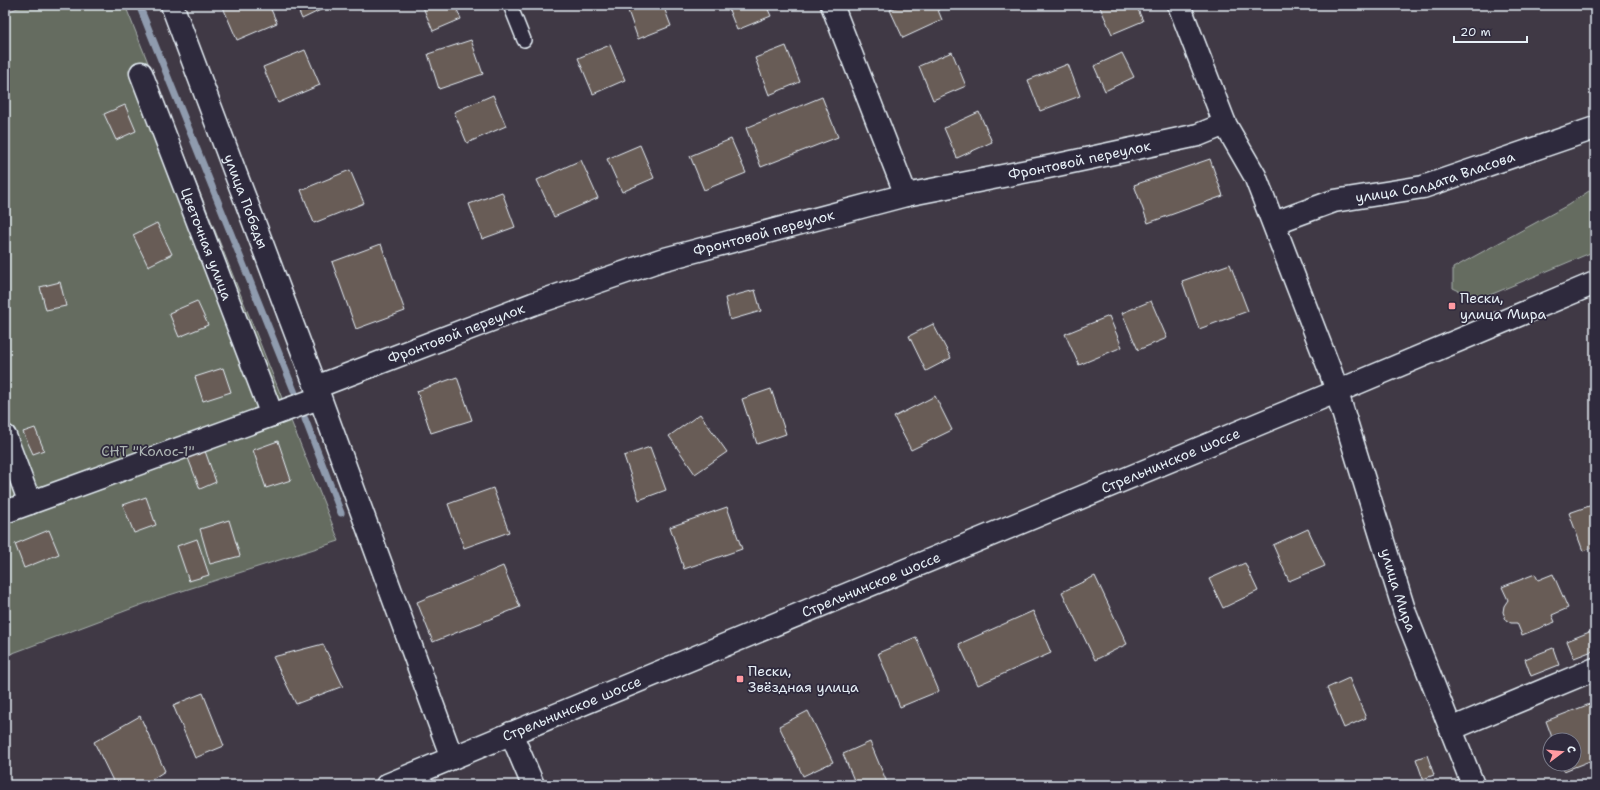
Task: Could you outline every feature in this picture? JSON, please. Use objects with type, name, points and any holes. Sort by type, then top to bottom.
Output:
[{"type":"street","name":"улица Победы","points":[[172,5],[318,393],[452,758]]},
{"type":"street","points":[[832,5],[906,195]]},
{"type":"street","name":"улица Мира","points":[[1179,5],[1225,124],[1255,176],[1274,223],[1347,387],[1405,613],[1472,785]]},
{"type":"street","name":"Цветочная улица","points":[[141,73],[272,415]]},
{"type":"street","name":"Фронтовой переулок","points":[[5,512],[272,415],[318,393],[533,304],[661,260],[906,195],[1198,135],[1225,124]]},
{"type":"street","name":"улица Солдата Власова","points":[[1274,223],[1334,201],[1423,186],[1595,128]]},
{"type":"street","name":"Стрельнинское шоссе","points":[[387,785],[1595,283]]},
{"type":"street","points":[[5,436],[30,503]]},
{"type":"street","points":[[1450,729],[1595,669]]},
{"type":"street","points":[[512,733],[533,785]]},
{"type":"lane","points":[[510,5],[524,40]]},
{"type":"green space","name":"СНТ \"Колос-1\"","points":[[25,5],[125,5],[339,541],[157,599],[5,656],[5,13]]},
{"type":"green space","points":[[1595,187],[1595,251],[1478,300],[1453,288],[1453,268],[1568,205]]},
{"type":"building","points":[[222,5],[269,5],[277,23],[237,40]]},
{"type":"building","points":[[296,5],[331,5],[302,19]]},
{"type":"building","points":[[422,5],[455,5],[461,19],[433,31]]},
{"type":"building","points":[[626,5],[663,5],[671,26],[638,39]]},
{"type":"building","points":[[727,5],[766,5],[771,16],[737,30]]},
{"type":"building","points":[[901,5],[936,5],[942,20],[903,38],[890,10]]},
{"type":"building","points":[[1099,5],[1136,5],[1143,21],[1112,34]]},
{"type":"building","points":[[471,40],[483,74],[439,89],[428,54]]},
{"type":"building","points":[[610,45],[625,80],[593,94],[578,58]]},
{"type":"building","points":[[786,46],[800,82],[769,95],[755,58]]},
{"type":"building","points":[[305,50],[320,85],[278,103],[263,67]]},
{"type":"building","points":[[952,52],[966,86],[933,100],[919,66]]},
{"type":"building","points":[[1122,53],[1134,77],[1105,91],[1094,66]]},
{"type":"building","points":[[1068,64],[1080,96],[1040,111],[1028,80]]},
{"type":"building","points":[[493,95],[506,126],[467,143],[454,112]]},
{"type":"building","points":[[822,97],[838,137],[761,167],[746,128]]},
{"type":"building","points":[[125,105],[136,131],[116,140],[104,114]]},
{"type":"building","points":[[979,112],[992,142],[957,158],[944,128]]},
{"type":"building","points":[[731,139],[746,173],[704,190],[690,156]]},
{"type":"building","points":[[640,145],[654,178],[622,192],[607,159]]},
{"type":"building","points":[[1210,159],[1223,196],[1148,223],[1134,185]]},
{"type":"building","points":[[581,160],[598,198],[554,217],[537,180]]},
{"type":"building","points":[[350,170],[364,203],[314,223],[301,190]]},
{"type":"building","points":[[502,192],[515,227],[482,239],[469,204]]},
{"type":"building","points":[[157,223],[172,254],[148,266],[133,235]]},
{"type":"building","points":[[381,244],[405,311],[356,329],[332,262]]},
{"type":"building","points":[[1230,264],[1248,311],[1199,329],[1182,281]]},
{"type":"building","points":[[60,282],[66,306],[46,310],[40,287]]},
{"type":"building","points":[[755,290],[761,311],[730,320],[725,298]]},
{"type":"building","points":[[197,301],[208,325],[179,337],[169,313]]},
{"type":"building","points":[[1151,301],[1167,338],[1138,350],[1122,313]]},
{"type":"building","points":[[1109,316],[1122,347],[1079,365],[1065,334]]},
{"type":"building","points":[[933,324],[951,358],[926,371],[909,336]]},
{"type":"building","points":[[223,368],[231,392],[203,401],[195,377]]},
{"type":"building","points":[[457,377],[472,420],[431,433],[417,391]]},
{"type":"building","points":[[771,389],[786,434],[757,444],[742,399]]},
{"type":"building","points":[[935,396],[952,430],[911,450],[894,417]]},
{"type":"building","points":[[700,414],[727,452],[695,474],[669,436]]},
{"type":"building","points":[[35,428],[44,450],[33,454],[23,432]]},
{"type":"building","points":[[278,441],[291,480],[266,488],[253,450]]},
{"type":"building","points":[[650,447],[666,490],[639,500],[624,456]]},
{"type":"building","points":[[205,451],[216,482],[200,489],[188,458]]},
{"type":"building","points":[[493,488],[509,532],[464,548],[448,504]]},
{"type":"building","points":[[146,497],[156,525],[134,533],[123,505]]},
{"type":"building","points":[[1595,504],[1595,547],[1583,551],[1569,513]]},
{"type":"building","points":[[727,507],[742,549],[684,569],[670,527]]},
{"type":"building","points":[[229,520],[240,556],[210,564],[200,529]]},
{"type":"building","points":[[1308,529],[1325,566],[1289,581],[1273,545]]},
{"type":"building","points":[[49,530],[59,554],[24,568],[15,544]]},
{"type":"building","points":[[197,539],[209,575],[189,581],[177,546]]},
{"type":"building","points":[[1245,563],[1258,591],[1223,608],[1209,579]]},
{"type":"building","points":[[503,566],[520,607],[433,642],[417,602]]},
{"type":"building","points":[[1535,574],[1538,580],[1553,574],[1568,608],[1552,615],[1555,622],[1522,635],[1517,623],[1511,623],[1506,620],[1503,612],[1504,606],[1508,600],[1502,587]]},
{"type":"building","points":[[1095,576],[1127,644],[1095,660],[1062,592]]},
{"type":"building","points":[[1033,611],[1051,653],[978,685],[959,644]]},
{"type":"building","points":[[1592,631],[1595,638],[1595,650],[1574,658],[1567,641]]},
{"type":"building","points":[[916,637],[939,691],[900,707],[878,653]]},
{"type":"building","points":[[323,644],[343,686],[296,704],[273,657]]},
{"type":"building","points":[[1553,648],[1559,665],[1531,676],[1525,659]]},
{"type":"building","points":[[1349,678],[1366,718],[1344,728],[1327,688]]},
{"type":"building","points":[[203,693],[224,746],[195,758],[173,705]]},
{"type":"building","points":[[1595,702],[1595,759],[1582,764],[1582,732],[1550,732],[1546,721]]},
{"type":"building","points":[[808,711],[833,762],[803,776],[779,726]]},
{"type":"building","points":[[140,716],[165,771],[143,785],[115,785],[94,742]]},
{"type":"building","points":[[870,742],[888,785],[856,785],[843,754]]},
{"type":"building","points":[[1427,755],[1434,775],[1423,779],[1416,759]]},
{"type":"building","points":[[650,777],[654,785],[636,785]]},
{"type":"waterway","points":[[139,5],[295,393]]},
{"type":"waterway","points":[[305,419],[341,513]]},
{"type":"place","name":"Пески, улица Мира","points":[[1452,306]]},
{"type":"place","name":"Пески, Звёздная улица","points":[[740,679]]}]
